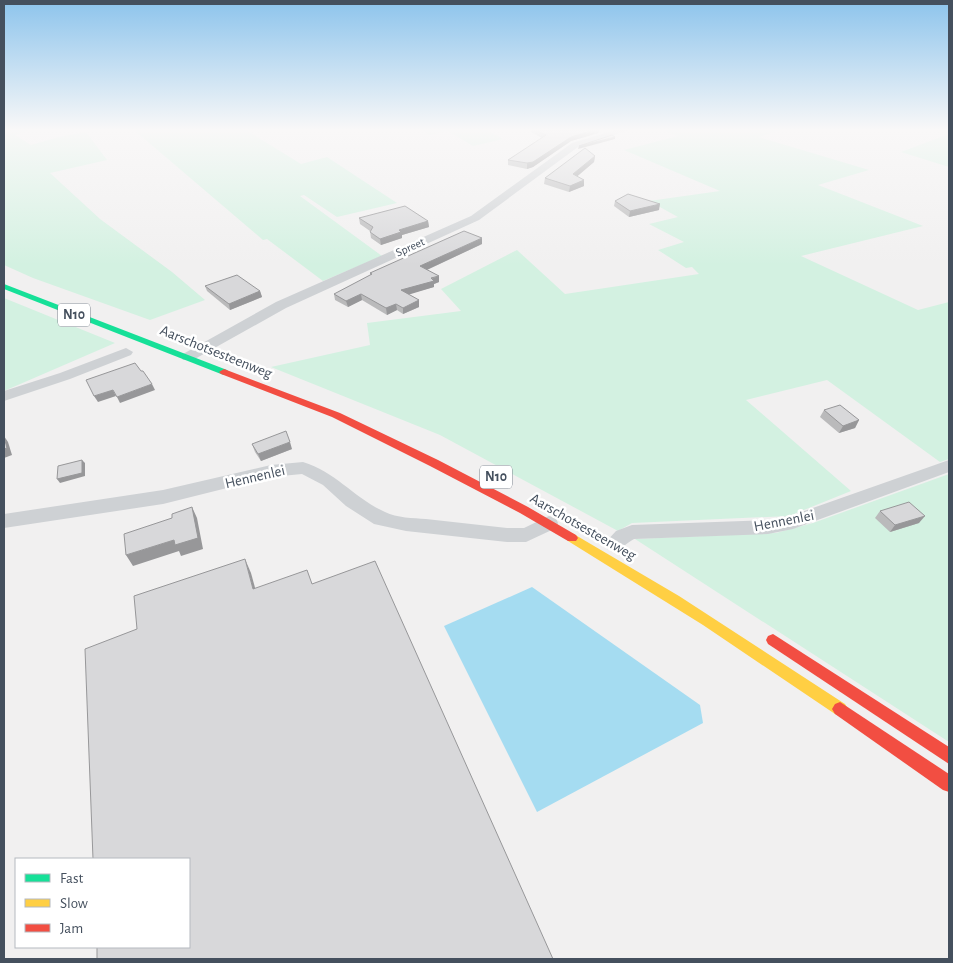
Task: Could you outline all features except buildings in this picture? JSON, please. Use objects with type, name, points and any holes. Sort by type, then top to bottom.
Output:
[{"type":"main road","name":"Aarschotsesteenweg","points":[[4,275],[194,353],[336,415],[434,463],[549,523],[650,583],[766,658],[949,784]]},
{"type":"main road","name":"Aarschotsesteenweg","points":[[4,286],[194,353],[214,355]]},
{"type":"main road","points":[[761,632],[949,756]]},
{"type":"street","name":"Spreet","points":[[194,353],[281,305],[475,218],[533,175]]},
{"type":"street","points":[[4,396],[66,376],[126,352]]},
{"type":"street","name":"Hennenlei","points":[[614,544],[623,536],[632,532],[768,527],[793,522],[949,466]]},
{"type":"street","name":"Hennenlei","points":[[4,520],[163,497],[271,471],[303,468],[329,480],[367,512],[390,522],[507,535],[526,535],[549,523]]},
{"type":"green space","points":[[4,175],[52,175],[100,219],[172,272],[205,300],[150,320],[33,278],[4,265]]},
{"type":"green space","points":[[187,175],[354,175],[397,203],[337,217],[304,195],[300,196],[382,256],[323,281],[267,239],[263,240]]},
{"type":"green space","points":[[682,175],[852,175],[818,185],[923,226],[801,256],[918,310],[949,302],[949,459],[940,462],[827,380],[746,400],[851,491],[789,516],[632,523],[618,531],[440,435],[271,367],[370,345],[367,323],[461,311],[441,289],[517,250],[565,294],[699,274],[692,267],[686,268],[658,250],[684,242],[649,224],[678,217],[649,201],[720,191]]},
{"type":"green space","points":[[4,298],[115,343],[4,391]]},
{"type":"green space","points":[[949,474],[949,742],[635,539],[776,533],[813,523]]},
{"type":"water","points":[[532,587],[700,705],[703,723],[537,812],[444,626]]},
{"type":"traffic: fast","points":[[4,286],[224,372]]},
{"type":"traffic: slow","points":[[572,538],[708,621],[840,709]]},
{"type":"traffic: jam","points":[[224,372],[336,415],[434,463],[524,510],[572,538]]},
{"type":"traffic: jam","points":[[773,640],[949,756]]},
{"type":"traffic: jam","points":[[840,709],[949,784]]}]
